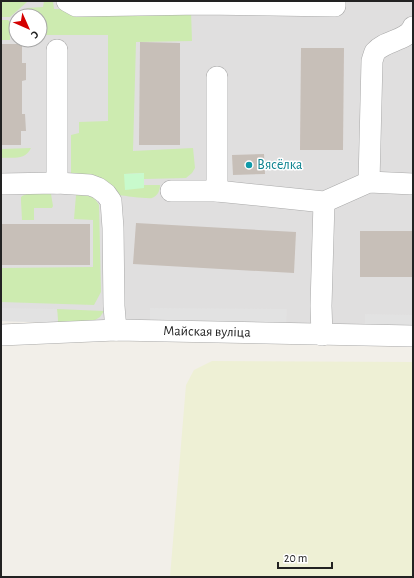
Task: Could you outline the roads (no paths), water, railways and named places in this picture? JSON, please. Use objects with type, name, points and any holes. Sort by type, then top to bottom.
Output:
[{"type":"street","points":[[67,1],[76,6],[202,4],[335,6],[335,1]]},
{"type":"street","points":[[369,182],[372,61],[375,52],[382,46],[411,32],[413,28]]},
{"type":"street","points":[[56,50],[57,183]]},
{"type":"street","points":[[217,77],[217,191]]},
{"type":"street","points":[[171,191],[217,191],[324,202],[369,182],[413,184]]},
{"type":"street","points":[[1,184],[57,183],[90,185],[98,188],[106,194],[111,201],[113,228],[116,330]]},
{"type":"street","points":[[322,334],[321,306],[324,202]]},
{"type":"street","name":"Майская вуліца","points":[[1,335],[116,330],[413,336]]},
{"type":"place","name":"Вясёлка","points":[[249,165]]}]
